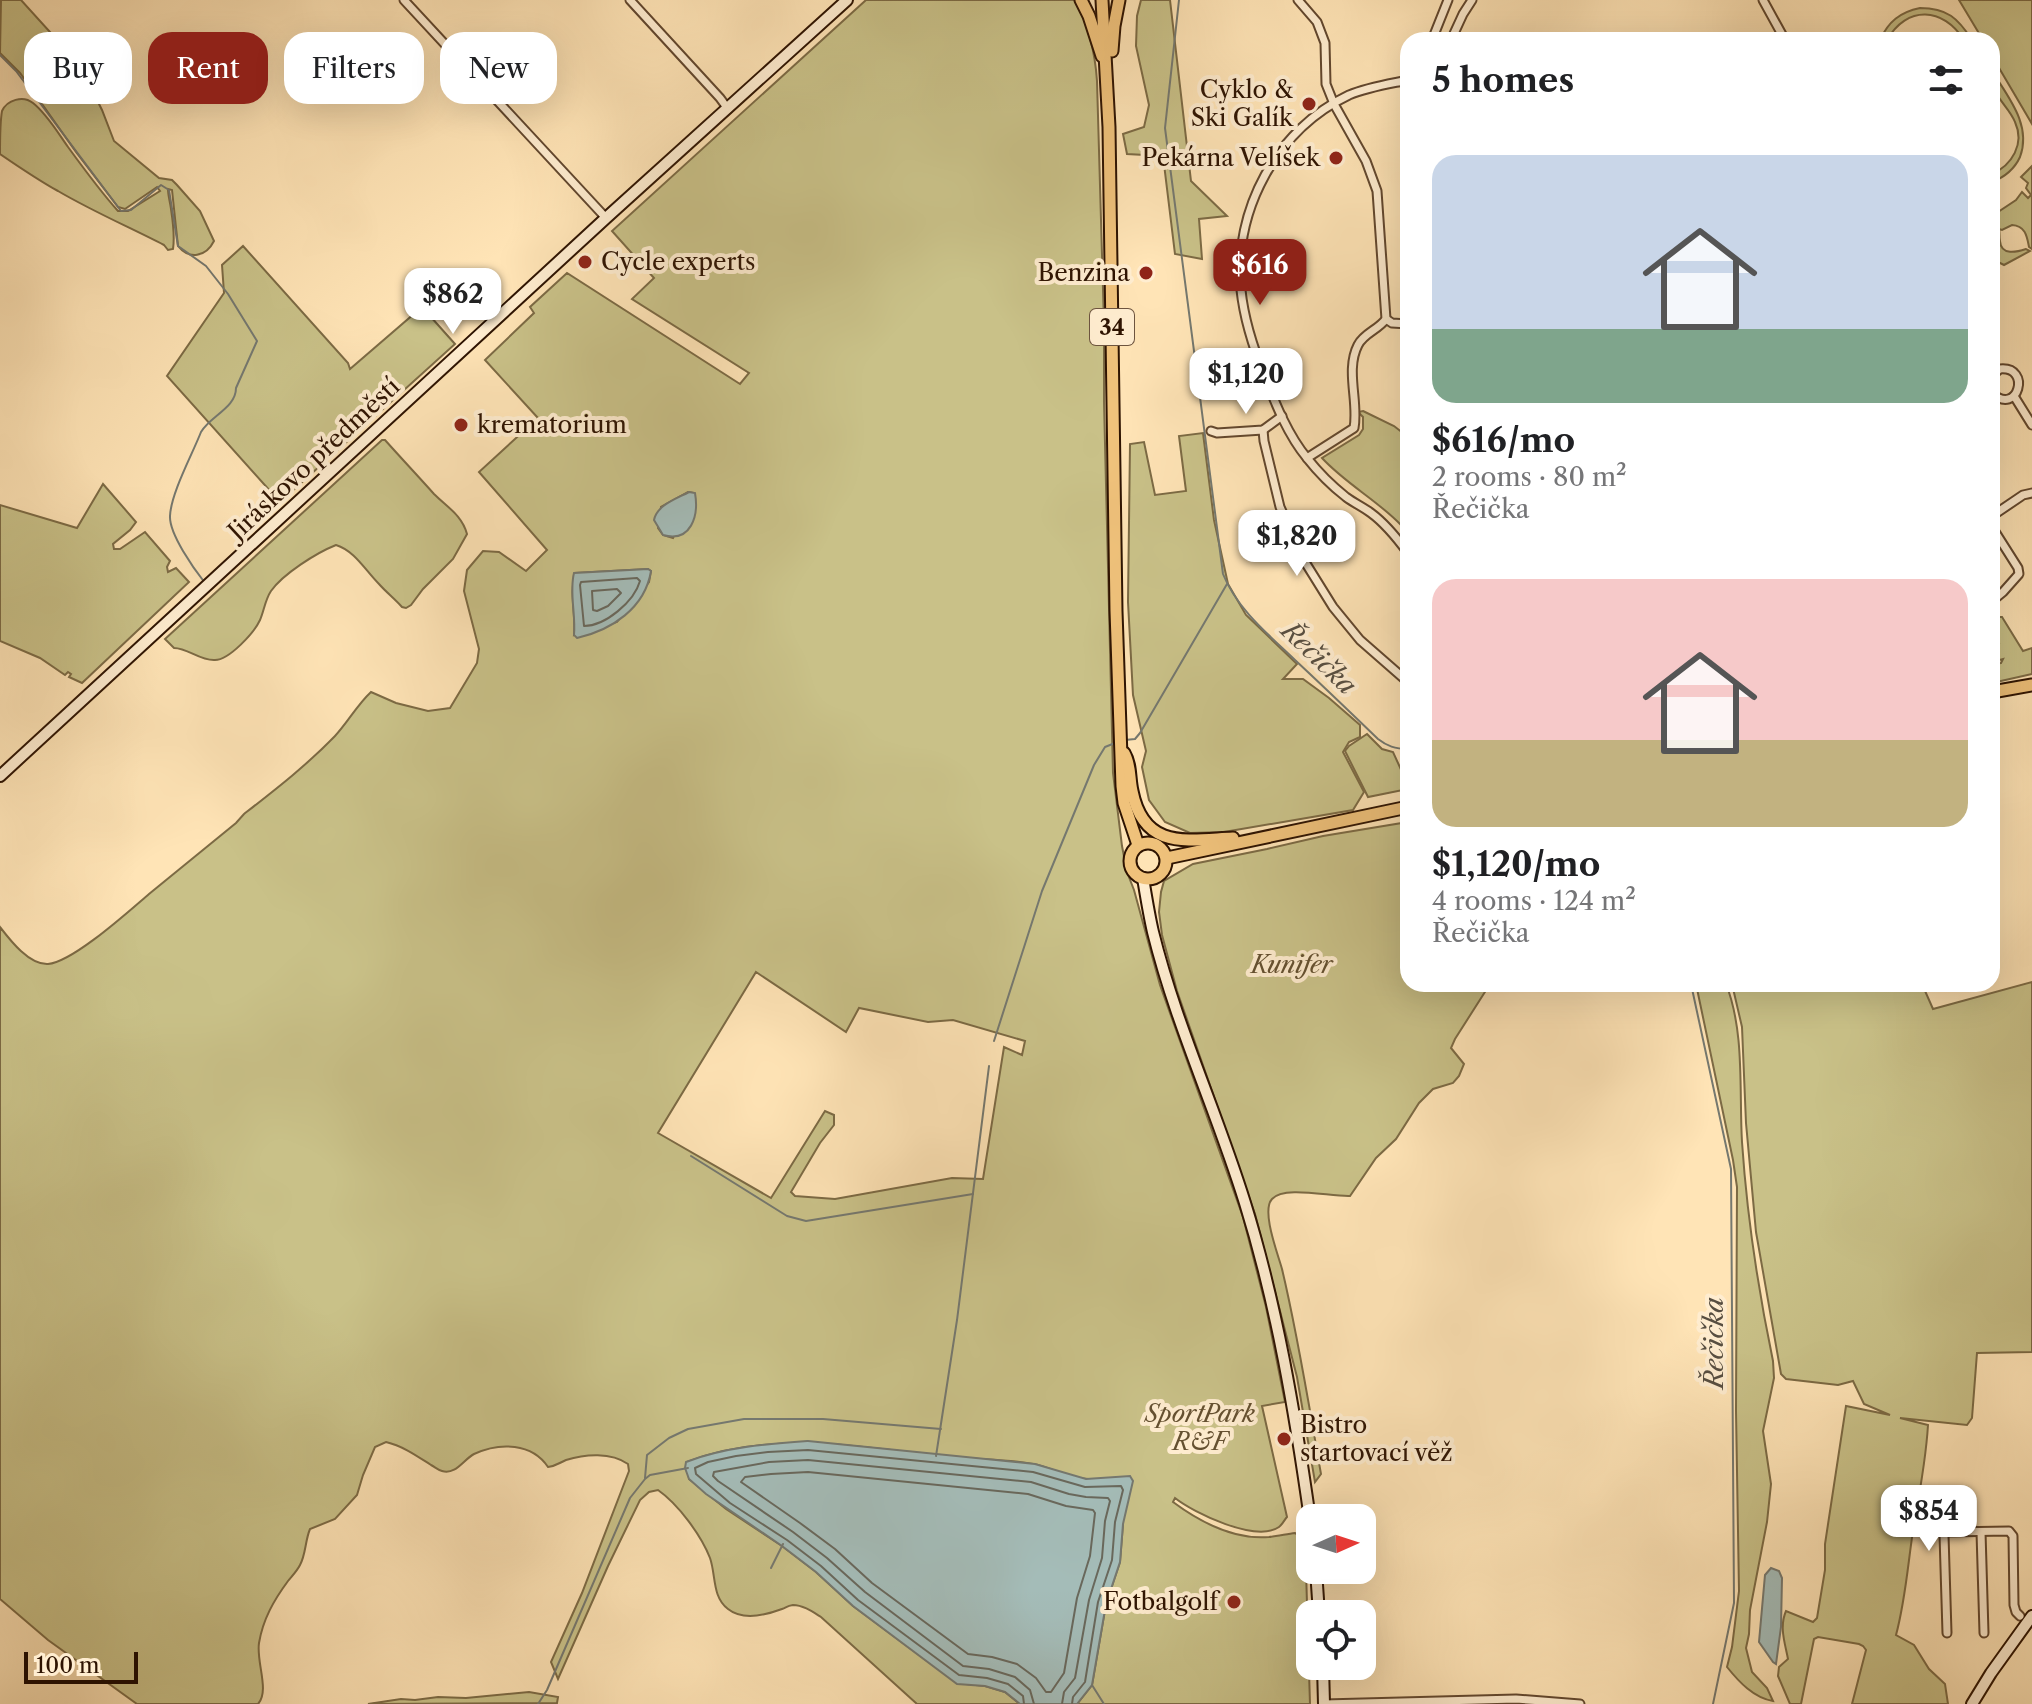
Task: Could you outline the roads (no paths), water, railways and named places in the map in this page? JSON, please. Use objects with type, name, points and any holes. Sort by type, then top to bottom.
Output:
[{"type":"main road","name":"Jiráskovo předměstí","points":[[0,776],[847,0]]},
{"type":"main road","points":[[1081,0],[1089,16],[1107,78]]},
{"type":"main road","name":"34","points":[[1102,0],[1107,78],[1120,747],[1124,803],[1138,845]]},
{"type":"main road","points":[[1107,78],[1119,0]]},
{"type":"main road","points":[[2000,691],[2032,685]]},
{"type":"main road","name":"34","points":[[1120,747],[1128,760],[1137,809],[1161,835],[1186,841],[1262,837]]},
{"type":"main road","name":"34","points":[[1167,858],[1400,809]]},
{"type":"main road","points":[[1143,843],[1153,843],[1162,848],[1167,858],[1161,875],[1152,879],[1135,873],[1130,863],[1132,853],[1143,843]]},
{"type":"main road","points":[[1143,878],[1153,931],[1170,990],[1260,1253],[1297,1429],[1308,1504]]},
{"type":"main road","points":[[1972,1704],[2032,1616]]},
{"type":"main road","points":[[1323,1680],[1324,1704]]},
{"type":"street","points":[[404,0],[606,218]]},
{"type":"street","points":[[630,0],[728,109]]},
{"type":"street","points":[[1298,0],[1317,22],[1325,43],[1326,84],[1366,161],[1377,191],[1386,319],[1380,327],[1361,339],[1356,348],[1353,361],[1354,428],[1307,458]]},
{"type":"street","points":[[1435,32],[1448,0]]},
{"type":"street","points":[[1455,32],[1472,0]]},
{"type":"street","points":[[1763,0],[1781,32]]},
{"type":"street","points":[[1400,82],[1356,92],[1298,129],[1269,166],[1251,204],[1241,249],[1241,290],[1253,347],[1282,416],[1307,458],[1337,489],[1371,513],[1400,542]]},
{"type":"street","points":[[1386,319],[1400,324]]},
{"type":"street","points":[[2000,369],[2008,368],[2017,375],[2021,385],[2014,396],[2000,398]]},
{"type":"street","points":[[2014,396],[2032,425]]},
{"type":"street","points":[[1211,431],[1263,430],[1282,416]]},
{"type":"street","points":[[1263,430],[1280,507],[1305,562],[1333,607],[1360,640],[1400,675]]},
{"type":"street","points":[[2000,511],[2023,495],[2032,493]]},
{"type":"street","points":[[2000,540],[2019,574],[2000,594]]},
{"type":"street","points":[[1947,1633],[1944,1535],[1947,1532],[2009,1531],[2013,1536],[2014,1605],[2020,1616]]},
{"type":"street","points":[[1981,1532],[1984,1633]]},
{"type":"street","points":[[1324,1704],[1516,1699],[1580,1704]]},
{"type":"water","points":[[689,492],[695,493],[696,502],[691,526],[680,535],[663,535],[654,520],[659,510]]},
{"type":"water","points":[[651,571],[642,596],[625,615],[590,634],[577,638],[574,635],[574,573]]},
{"type":"water","points":[[808,1441],[1035,1464],[1086,1479],[1130,1476],[1133,1481],[1123,1524],[1120,1562],[1106,1604],[1092,1685],[1077,1704],[1020,1704],[1005,1692],[985,1686],[957,1684],[853,1606],[782,1546],[706,1494],[689,1479],[685,1468],[686,1462],[716,1453]]},
{"type":"water","points":[[1771,1568],[1779,1571],[1782,1578],[1781,1627],[1776,1664],[1759,1642],[1765,1575]]},
{"type":"waterway","name":"Řečička","points":[[1179,0],[1165,128],[1223,574],[1236,599],[1254,621],[1378,739],[1400,748]]},
{"type":"waterway","points":[[0,55],[16,71],[121,211],[131,210],[161,185],[169,190],[178,246],[206,266],[228,294],[257,341],[232,401],[201,432],[171,507],[174,532],[205,583]]},
{"type":"waterway","points":[[1125,740],[1135,739],[1140,733],[1227,584]]},
{"type":"waterway","points":[[994,1041],[1042,891],[1094,765],[1105,747],[1115,743]]},
{"type":"waterway","name":"Řečička","points":[[1693,992],[1731,1169],[1734,1603],[1713,1704]]},
{"type":"waterway","points":[[936,1456],[957,1320],[989,1066]]},
{"type":"waterway","points":[[691,1156],[787,1216],[806,1221],[973,1194]]},
{"type":"waterway","points":[[645,1478],[647,1455],[669,1438],[688,1429],[744,1419],[823,1419],[941,1429]]},
{"type":"waterway","points":[[538,1704],[547,1690],[630,1498],[650,1475],[688,1468]]},
{"type":"waterway","points":[[771,1568],[783,1544]]},
{"type":"waterway","points":[[1092,1685],[1104,1704]]},
{"type":"place","name":"Cyklo & Ski Galík","points":[[1309,104]]},
{"type":"place","name":"Pekárna Velíšek","points":[[1336,158]]},
{"type":"place","name":"Cycle experts","points":[[585,262]]},
{"type":"place","name":"Benzina","points":[[1146,273]]},
{"type":"place","name":"krematorium","points":[[461,425]]},
{"type":"place","name":"Bistro startovací věž","points":[[1284,1439]]},
{"type":"place","name":"Fotbalgolf","points":[[1234,1602]]},
{"type":"park label","name":"Kunifer","points":[[1292,965]]},
{"type":"park label","name":"SportPark R&F","points":[[1200,1428]]}]
